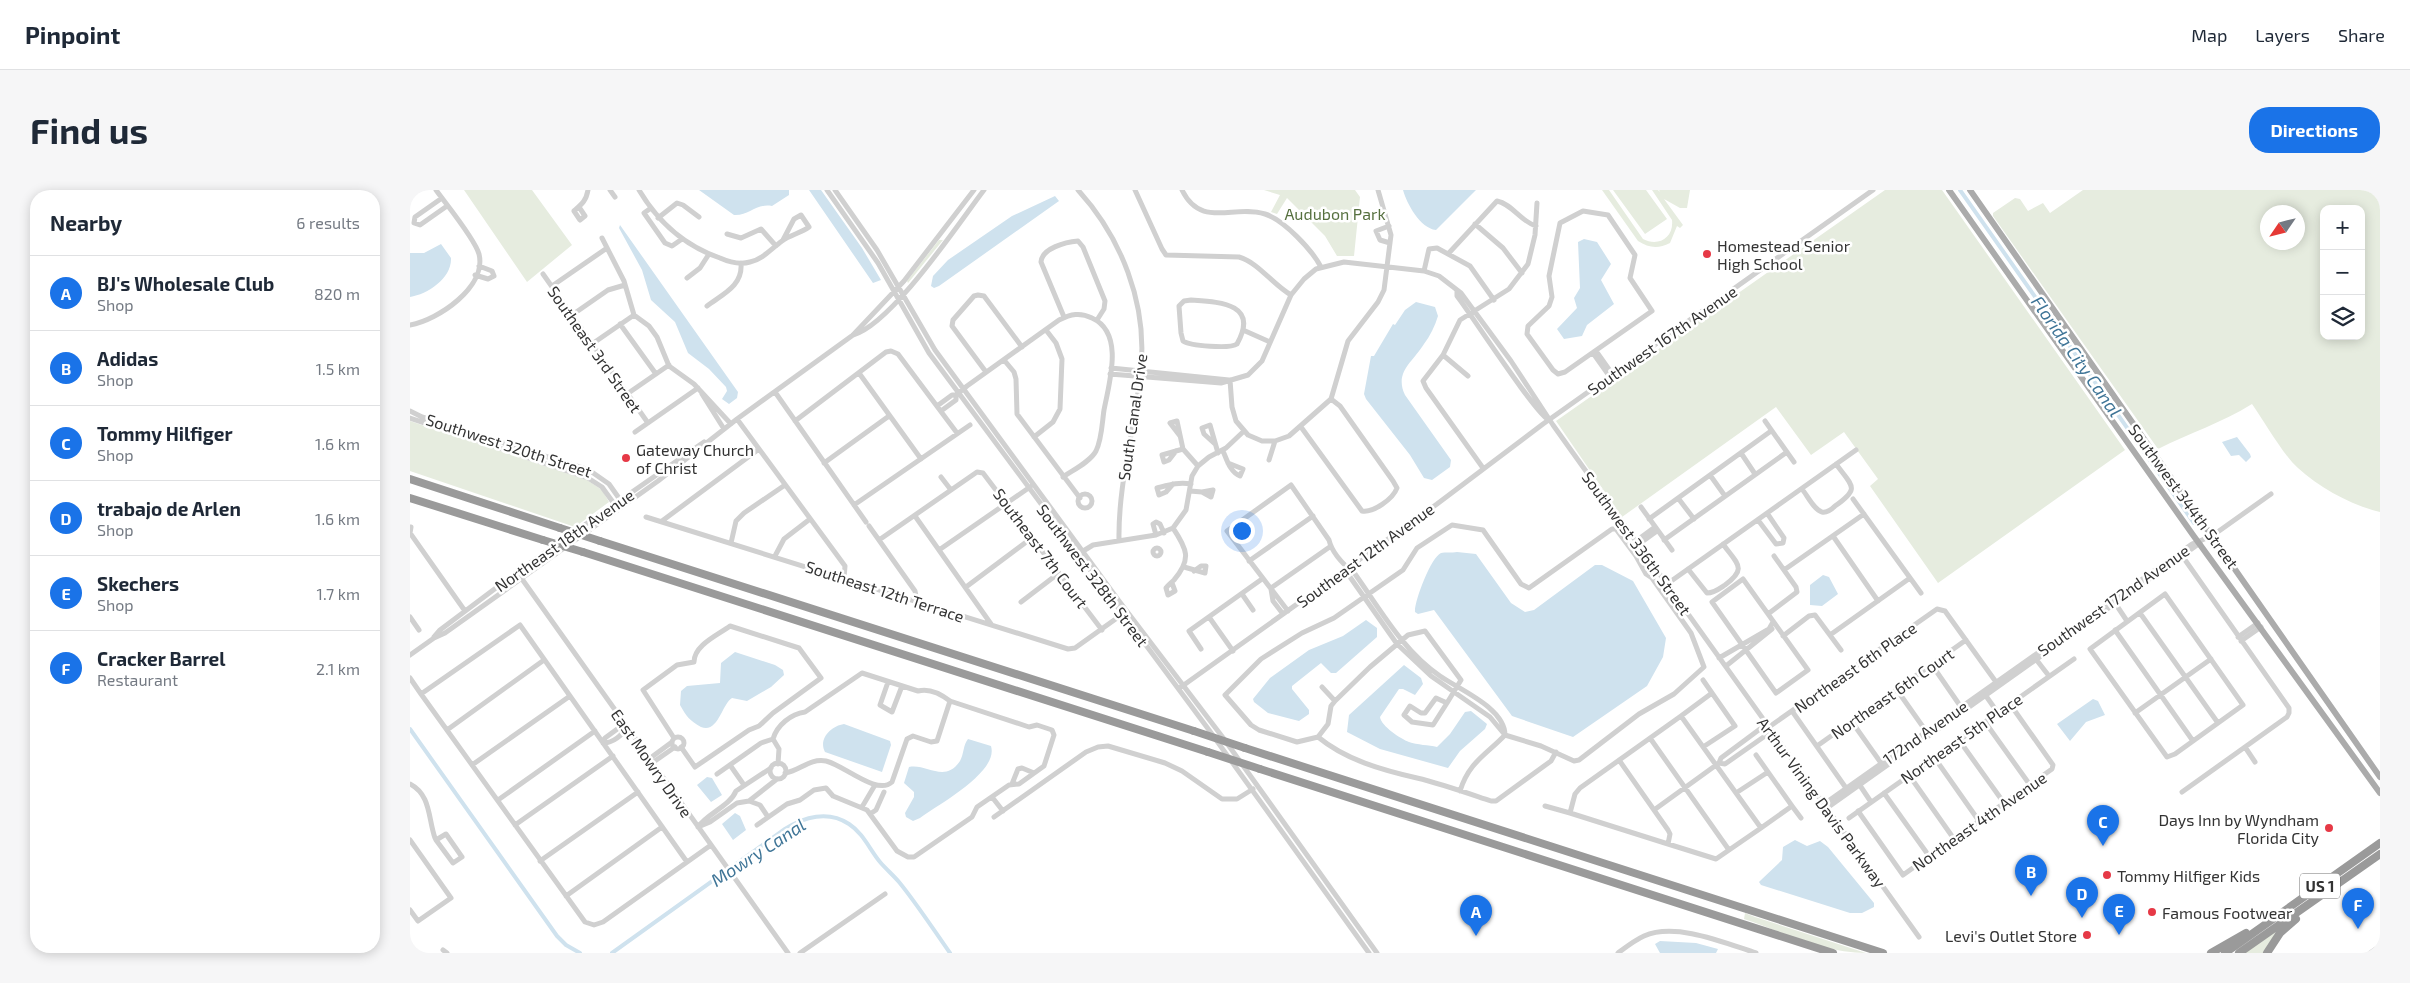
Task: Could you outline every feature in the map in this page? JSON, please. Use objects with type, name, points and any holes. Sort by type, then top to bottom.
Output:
[{"type":"highway","points":[[410,479],[1883,953]]},
{"type":"highway","points":[[410,498],[1834,953]]},
{"type":"highway","name":"US 1","points":[[2225,953],[2380,843]]},
{"type":"highway","name":"US 1","points":[[2239,953],[2380,854]]},
{"type":"highway","points":[[2267,953],[2287,926],[2328,894],[2335,885]]},
{"type":"highway","points":[[2211,953],[2251,930],[2260,928]]},
{"type":"main road","name":"Southwest 344th Street","points":[[1949,190],[2380,792]]},
{"type":"main road","name":"Southwest 344th Street","points":[[1970,190],[2380,777]]},
{"type":"main road","points":[[2321,712],[2329,705]]},
{"type":"street","points":[[410,324],[432,318],[449,309],[465,292],[477,270],[477,249],[436,190]]},
{"type":"street","points":[[579,207],[585,202],[588,190]]},
{"type":"street","points":[[610,190],[615,197]]},
{"type":"street","points":[[639,190],[658,218],[682,239],[709,254],[742,264],[758,259],[783,240],[809,227],[800,215],[794,219],[783,240]]},
{"type":"street","name":"Southwest 328th Street","points":[[827,190],[874,257],[922,343],[957,394],[1257,786],[1377,953]]},
{"type":"street","name":"Northeast 18th Avenue","points":[[434,638],[440,630],[517,572],[724,429],[853,335],[899,287],[974,190]]},
{"type":"street","name":"Northeast 18th Avenue","points":[[853,335],[859,333],[898,301],[984,190]]},
{"type":"street","name":"South Canal Drive","points":[[1078,190],[1109,232],[1128,272],[1136,301],[1141,331],[1141,373],[1122,484],[1119,540]]},
{"type":"street","points":[[1111,371],[1230,380],[1244,377],[1256,368],[1291,295],[1304,279],[1321,267],[1308,250],[1272,217],[1258,213],[1203,212],[1191,205],[1182,190]]},
{"type":"street","points":[[1230,380],[1233,414],[1244,431],[1257,440],[1275,441],[1289,436],[1331,399],[1348,341],[1378,302],[1384,290],[1390,243],[1389,226],[1378,190]]},
{"type":"street","name":"Southwest 167th Avenue","points":[[1549,420],[1873,190]]},
{"type":"street","points":[[831,195],[837,192]]},
{"type":"street","name":"Southwest 328th Street","points":[[837,192],[877,250],[929,342],[1034,485],[1080,553]]},
{"type":"street","points":[[1136,193],[1166,254],[1239,256],[1249,260],[1272,282],[1291,295]]},
{"type":"street","points":[[970,196],[972,205]]},
{"type":"street","points":[[442,198],[415,217],[414,223],[420,225],[447,206]]},
{"type":"street","points":[[1448,254],[1497,201],[1504,204],[1526,223],[1536,226]]},
{"type":"street","points":[[658,218],[677,203],[699,217]]},
{"type":"street","points":[[1483,468],[1424,384],[1424,378],[1443,355],[1460,322],[1509,289],[1522,273],[1530,260],[1536,226],[1536,203]]},
{"type":"street","points":[[651,208],[644,213],[665,243],[672,246],[682,239]]},
{"type":"street","points":[[1583,211],[1608,215],[1636,255],[1630,278],[1652,311],[1594,352],[1565,372],[1558,374],[1553,370],[1527,334],[1528,326],[1549,306],[1552,297],[1549,276],[1560,223],[1583,211]]},
{"type":"street","points":[[1475,224],[1503,248],[1522,273]]},
{"type":"street","points":[[1389,226],[1376,231],[1380,240],[1390,243]]},
{"type":"street","points":[[726,234],[741,238],[761,229],[776,246]]},
{"type":"street","points":[[938,238],[949,236]]},
{"type":"street","points":[[602,238],[625,285],[634,315],[649,326],[657,337],[669,365],[700,390],[731,424]]},
{"type":"street","points":[[1064,317],[1041,262],[1045,252],[1070,242],[1078,241],[1083,247],[1103,294],[1104,309],[1097,320]]},
{"type":"street","points":[[552,286],[607,248]]},
{"type":"street","points":[[1424,271],[1430,248],[1437,248],[1470,266],[1494,300]]},
{"type":"street","points":[[687,278],[700,268],[709,254]]},
{"type":"street","name":"Southwest 336th Street","points":[[1321,267],[1344,262],[1424,271],[1439,276],[1457,290],[1511,361],[1549,420],[1726,666]]},
{"type":"street","points":[[706,306],[738,283],[742,264]]},
{"type":"street","name":"Southeast 3rd Street","points":[[543,274],[648,423]]},
{"type":"street","points":[[572,315],[608,290],[625,285]]},
{"type":"street","points":[[986,372],[952,326],[953,320],[978,294],[984,296],[1022,347]]},
{"type":"street","points":[[1191,300],[1232,306],[1242,317],[1243,330],[1237,344],[1231,347],[1186,343],[1180,334],[1179,306],[1184,301],[1191,300]]},
{"type":"street","points":[[883,304],[888,310]]},
{"type":"street","points":[[937,406],[952,395],[957,394],[1064,317],[1080,314],[1097,320],[1109,336],[1112,346],[1111,371],[1096,451],[1063,477]]},
{"type":"street","points":[[592,344],[634,315]]},
{"type":"street","points":[[620,324],[656,374]]},
{"type":"street","points":[[1034,437],[1053,422],[1060,409],[1062,359],[1056,343],[1046,330]]},
{"type":"street","points":[[1243,330],[1270,342]]},
{"type":"street","points":[[795,421],[886,352],[895,351],[957,433]]},
{"type":"street","points":[[1594,352],[1612,376]]},
{"type":"street","points":[[1443,355],[1468,376]]},
{"type":"street","points":[[1004,360],[1014,372],[1016,379],[1017,414],[1080,498]]},
{"type":"street","points":[[627,394],[669,365]]},
{"type":"street","points":[[859,374],[920,459]]},
{"type":"street","points":[[636,432],[700,390]]},
{"type":"street","points":[[700,390],[724,429]]},
{"type":"street","points":[[775,392],[916,591],[917,601]]},
{"type":"street","points":[[941,411],[956,400],[957,394]]},
{"type":"street","points":[[1301,427],[1362,511],[1369,511],[1383,503],[1395,492],[1396,486],[1340,406],[1331,399]]},
{"type":"street","name":"Southwest 320th Street","points":[[410,411],[422,417],[589,470],[609,484],[625,505]]},
{"type":"street","points":[[824,462],[889,416]]},
{"type":"street","points":[[410,418],[588,478],[602,487],[618,510]]},
{"type":"street","points":[[737,419],[844,566],[844,578]]},
{"type":"street","name":"Southeast 12th Avenue","points":[[1181,688],[1549,420]]},
{"type":"street","points":[[1765,421],[1794,462]]},
{"type":"street","points":[[854,505],[970,425]]},
{"type":"street","name":"Northeast 18th Avenue","points":[[410,655],[434,638],[445,633],[625,505],[676,468],[724,429]]},
{"type":"street","points":[[1080,553],[1092,546],[1110,544],[1119,540],[1155,536],[1172,528],[1186,510],[1191,484],[1198,466],[1220,452],[1244,431]]},
{"type":"street","points":[[1649,519],[1771,431]]},
{"type":"street","points":[[1180,436],[1183,449],[1198,466]]},
{"type":"street","points":[[1269,460],[1275,441]]},
{"type":"street","points":[[1215,444],[1228,463]]},
{"type":"street","points":[[662,521],[759,449]]},
{"type":"street","points":[[1176,451],[1183,449]]},
{"type":"street","points":[[1667,584],[1856,450]]},
{"type":"street","points":[[1664,540],[1786,452]]},
{"type":"street","points":[[1741,453],[1755,474]]},
{"type":"street","points":[[1802,488],[1816,509],[1828,512],[1849,497],[1852,492],[1851,484],[1836,464]]},
{"type":"street","name":"Southeast 7th Court","points":[[951,490],[977,472],[986,475],[1102,630]]},
{"type":"street","points":[[1710,474],[1725,496]]},
{"type":"street","points":[[879,540],[951,490],[941,477]]},
{"type":"street","points":[[1173,484],[1191,484]]},
{"type":"street","points":[[731,543],[736,521],[786,485]]},
{"type":"street","points":[[940,550],[1034,485]]},
{"type":"street","points":[[1285,612],[1273,601],[1271,588],[1262,579],[1227,531],[1291,485],[1330,540],[1331,546],[1347,568],[1350,577],[1367,595],[1400,642],[1430,676],[1453,693],[1490,717],[1505,735],[1556,752],[1574,761],[1579,760],[1639,714],[1674,694],[1704,667],[1691,633],[1614,528],[1530,588],[1521,584],[1483,530],[1452,525],[1417,548],[1403,570],[1367,595],[1334,618],[1302,633],[1261,659],[1225,695],[1251,725],[1259,730],[1297,742],[1318,737],[1328,724],[1330,710],[1335,701],[1370,667],[1400,642],[1408,635],[1425,631],[1461,680],[1457,687],[1453,693],[1447,702],[1433,725],[1412,722],[1404,716],[1410,706],[1421,713],[1425,713],[1436,698],[1447,702]]},
{"type":"street","points":[[1190,491],[1202,492]]},
{"type":"street","name":"Southwest 172nd Avenue","points":[[2114,602],[2271,494]]},
{"type":"street","points":[[1678,498],[1694,519]]},
{"type":"street","points":[[1853,499],[1921,593]]},
{"type":"street","points":[[1641,507],[1672,550]]},
{"type":"street","points":[[1758,520],[1776,544],[1783,543],[1784,538],[1767,513]]},
{"type":"street","points":[[1784,570],[1864,514]]},
{"type":"street","points":[[915,516],[991,624]]},
{"type":"street","points":[[1249,561],[1313,516]]},
{"type":"street","name":"Southeast 12th Terrace","points":[[646,517],[1068,649],[1075,648],[1117,618]]},
{"type":"street","points":[[775,556],[784,539],[810,519]]},
{"type":"street","points":[[1156,548],[1153,524],[1156,522],[1160,524],[1164,533]]},
{"type":"street","points":[[411,527],[410,533],[465,611]]},
{"type":"street","points":[[1172,528],[1185,550],[1184,567],[1172,583]]},
{"type":"street","points":[[1637,542],[1656,529]]},
{"type":"street","points":[[1832,536],[1878,601]]},
{"type":"street","points":[[966,587],[1033,538]]},
{"type":"street","name":"Southwest 172nd Avenue","points":[[2028,663],[2192,544],[2200,543]]},
{"type":"street","points":[[1688,569],[1707,593],[1713,592],[1737,576],[1738,564],[1723,544]]},
{"type":"street","points":[[1271,588],[1331,546]]},
{"type":"street","points":[[1768,614],[1797,592],[1796,587],[1774,556]]},
{"type":"street","points":[[2182,792],[2287,717],[2289,710],[2183,556]]},
{"type":"street","points":[[1642,568],[1651,562]]},
{"type":"street","points":[[1184,567],[1194,571]]},
{"type":"street","name":"East Mowry Drive","points":[[517,572],[788,953]]},
{"type":"street","points":[[1021,602],[1059,573]]},
{"type":"street","points":[[1830,635],[1910,578]]},
{"type":"street","points":[[1201,649],[1189,631],[1262,579]]},
{"type":"street","points":[[1743,579],[1768,614],[1808,670],[1776,693],[1712,602],[1743,579]]},
{"type":"street","points":[[1242,594],[1253,610]]},
{"type":"street","points":[[2165,594],[2244,705],[2167,757],[2090,649],[2140,612],[2165,594]]},
{"type":"street","points":[[2114,602],[2128,621]]},
{"type":"street","name":"Northeast 6th Place","points":[[1768,728],[1941,608],[1966,640]]},
{"type":"street","points":[[2140,612],[2218,723]]},
{"type":"street","points":[[1783,636],[1809,616],[1815,615],[1841,650]]},
{"type":"street","points":[[410,617],[419,630]]},
{"type":"street","points":[[1209,617],[1233,650]]},
{"type":"street","points":[[1720,658],[1759,632],[1770,628],[1773,622]]},
{"type":"street","points":[[422,694],[520,625],[688,862]]},
{"type":"street","points":[[2240,639],[2259,625]]},
{"type":"street","points":[[730,626],[799,648],[821,678],[773,713],[759,726],[749,730],[695,767],[681,747],[674,743],[643,690],[677,665],[694,662],[696,652],[700,647],[730,626]]},
{"type":"street","points":[[1726,666],[1772,629],[1777,629]]},
{"type":"street","points":[[2115,630],[2193,741]]},
{"type":"street","points":[[1759,632],[1763,635],[1762,638]]},
{"type":"street","points":[[1966,640],[1996,682]]},
{"type":"street","name":"Northeast 6th Court","points":[[1817,746],[1966,640]]},
{"type":"street","points":[[1400,642],[1421,661],[1486,705],[1499,716],[1505,729],[1505,735],[1475,761],[1464,778],[1460,791]]},
{"type":"street","points":[[2035,658],[2049,676]]},
{"type":"street","name":"Northeast 5th Place","points":[[1849,818],[2074,659]]},
{"type":"street","points":[[2136,713],[2211,659]]},
{"type":"street","points":[[447,730],[544,660]]},
{"type":"street","name":"172nd Avenue","points":[[1825,806],[1928,734],[1996,682],[2028,663]]},
{"type":"street","name":"172nd Avenue","points":[[1825,806],[1846,788],[1858,783],[1881,763],[1986,696],[2028,663]]},
{"type":"street","points":[[1932,665],[1961,707]]},
{"type":"street","name":"Arthur Vining Davis Parkway","points":[[1726,666],[1768,728],[1919,937]]},
{"type":"street","points":[[757,825],[787,804],[800,800],[814,790],[826,788],[836,798],[862,807],[870,814],[895,849],[911,857],[972,817],[977,807],[1012,784],[1019,784],[1047,762],[1054,732],[1037,725],[1029,727],[950,701],[942,695],[924,689],[918,691],[862,673],[805,712],[797,713],[777,728],[773,739],[779,750],[778,764]]},
{"type":"street","points":[[410,678],[585,922],[599,924],[711,845]]},
{"type":"street","points":[[1703,680],[1735,726],[1704,747]]},
{"type":"street","points":[[888,682],[880,705],[892,712],[902,686]]},
{"type":"street","points":[[1322,687],[1335,701]]},
{"type":"street","name":"Southwest 328th Street","points":[[1181,688],[1251,790],[1369,953]]},
{"type":"street","points":[[1897,690],[1928,734]]},
{"type":"street","points":[[1570,813],[1580,788],[1712,693]]},
{"type":"street","points":[[472,765],[570,696]]},
{"type":"street","points":[[1986,696],[1998,712]]},
{"type":"street","points":[[750,801],[776,779],[783,777],[785,773],[811,762],[826,761],[875,785],[884,787],[892,782],[907,739],[913,736],[931,742],[937,741],[950,701]]},
{"type":"street","name":"Northeast 4th Avenue","points":[[1858,811],[1903,874],[1954,839],[2052,769],[2053,765],[2010,704]]},
{"type":"street","points":[[1792,711],[1846,788]]},
{"type":"street","points":[[1681,716],[1718,765],[1761,828]]},
{"type":"street","points":[[1852,722],[1881,763]]},
{"type":"street","points":[[1985,722],[2030,785]]},
{"type":"street","points":[[626,727],[624,733],[617,738],[609,743],[603,743],[605,738],[613,732],[626,727]]},
{"type":"street","points":[[1654,810],[1718,765],[1725,764],[1765,736],[1768,728],[1760,729],[1730,750],[1720,758],[1718,765]]},
{"type":"street","points":[[498,800],[595,731]]},
{"type":"street","points":[[613,732],[617,738]]},
{"type":"street","points":[[651,761],[674,743],[677,737],[682,739],[684,744],[681,747]]},
{"type":"street","points":[[1318,737],[1330,746],[1364,762],[1397,774],[1491,801],[1496,801],[1551,762],[1556,752]]},
{"type":"street","points":[[1650,738],[1729,850]]},
{"type":"street","points":[[717,774],[761,743],[773,739]]},
{"type":"street","points":[[1959,740],[2004,803]]},
{"type":"street","points":[[994,817],[1086,752],[1103,746],[1114,747],[1174,766],[1222,799],[1237,798],[1257,786]]},
{"type":"street","points":[[2245,747],[2255,762]]},
{"type":"street","points":[[1730,750],[1735,757]]},
{"type":"street","points":[[1756,755],[1801,818]]},
{"type":"street","points":[[515,825],[612,756]]},
{"type":"street","points":[[1934,757],[1979,821]]},
{"type":"street","points":[[1619,760],[1668,830],[1670,834],[1668,844]]},
{"type":"street","points":[[698,827],[705,818],[734,797],[736,791],[778,764]]},
{"type":"street","points":[[778,764],[784,768],[785,773]]},
{"type":"street","points":[[730,765],[744,785]]},
{"type":"street","points":[[771,768],[771,775],[776,779]]},
{"type":"street","points":[[1012,784],[1018,769],[1022,768],[1034,773]]},
{"type":"street","points":[[1736,794],[1768,772]]},
{"type":"street","points":[[1909,775],[1954,839]]},
{"type":"street","points":[[1858,783],[1871,802]]},
{"type":"street","points":[[410,784],[419,792],[429,806],[436,840],[453,863],[462,857],[446,834],[436,840]]},
{"type":"street","points":[[862,807],[875,785]]},
{"type":"street","points":[[540,860],[638,792]]},
{"type":"street","points":[[870,814],[876,810],[884,792]]},
{"type":"street","points":[[1884,793],[1929,856]]},
{"type":"street","points":[[734,797],[738,803]]},
{"type":"street","points":[[992,797],[1003,811]]},
{"type":"street","points":[[698,827],[710,822],[738,803],[750,801],[760,804],[768,817]]},
{"type":"street","points":[[1545,806],[1716,859],[1792,806]]},
{"type":"street","points":[[566,896],[662,827]]},
{"type":"street","points":[[410,840],[451,898],[418,921],[410,910]]},
{"type":"street","points":[[800,953],[885,894]]},
{"type":"street","points":[[1618,953],[1643,936],[1665,932],[1699,935],[1756,953]]},
{"type":"street","points":[[2370,953],[2380,946]]},
{"type":"green space","points":[[464,190],[532,190],[572,245],[527,282]]},
{"type":"green space","name":"Audubon Park","points":[[1264,190],[1355,190],[1360,197],[1354,256],[1337,256],[1325,236],[1287,198],[1277,214],[1271,212],[1280,195]]},
{"type":"green space","points":[[1602,190],[1609,190],[1643,239],[1654,242],[1668,236],[1672,220],[1652,190],[1660,192],[1659,190],[1690,190],[1687,208],[1680,208],[1664,199],[1683,225],[1680,228],[1677,226],[1670,243],[1658,247],[1646,245],[1638,241]]},
{"type":"green space","points":[[1613,190],[1646,190],[1667,219],[1645,234]]},
{"type":"green space","points":[[1885,190],[1942,190],[2125,450],[1938,583],[1870,486],[1878,479],[1844,432],[1811,455],[1776,407],[1622,517],[1556,421]]},
{"type":"green space","points":[[2083,190],[2380,190],[2380,512],[2347,500],[2326,489],[2292,463],[2252,404],[2229,417],[2158,449],[1993,216],[1993,213],[2015,198],[2020,199],[2028,211],[2043,203],[2050,213]]},
{"type":"green space","points":[[939,240],[943,240],[908,283],[907,281]]},
{"type":"green space","points":[[410,421],[587,480],[602,490],[609,502],[575,527],[410,471]]},
{"type":"green space","points":[[1745,913],[1866,953],[1835,950],[1804,941],[1744,919]]},
{"type":"green space","points":[[2278,928],[2265,953],[2245,953]]},
{"type":"water","points":[[699,190],[789,190],[789,195],[772,206],[761,206],[744,214],[734,215]]},
{"type":"water","points":[[809,190],[821,190],[862,248],[881,280],[873,283]]},
{"type":"water","points":[[1403,190],[1476,190],[1436,230],[1425,225],[1415,214]]},
{"type":"water","points":[[1055,196],[1059,201],[939,286],[934,288],[931,286],[933,276],[948,260],[1012,216]]},
{"type":"water","points":[[620,225],[738,392],[737,398],[729,404],[722,399],[727,391],[726,387],[709,369],[688,353],[675,322],[651,300],[642,270],[619,228]]},
{"type":"water","points":[[1584,239],[1597,242],[1611,264],[1601,280],[1614,304],[1587,325],[1582,336],[1564,339],[1557,329],[1577,308],[1574,298],[1580,288],[1578,242]]},
{"type":"water","points":[[441,244],[451,258],[448,272],[431,289],[410,297],[410,253],[424,253]]},
{"type":"water","points":[[1416,302],[1435,307],[1438,316],[1428,338],[1406,368],[1403,374],[1402,387],[1405,395],[1451,460],[1450,467],[1432,480],[1424,478],[1410,455],[1364,394],[1371,356],[1374,356],[1393,324],[1395,325],[1405,310]]},
{"type":"water","points":[[2237,437],[2250,454],[2251,457],[2246,462],[2239,455],[2231,456],[2222,442]]},
{"type":"water","points":[[1441,553],[1476,554],[1511,603],[1525,612],[1534,610],[1595,565],[1602,565],[1633,581],[1666,638],[1663,657],[1647,686],[1573,737],[1512,716],[1434,610],[1418,614],[1415,612],[1420,590],[1437,556]]},
{"type":"water","points":[[1823,575],[1829,577],[1838,594],[1822,606],[1810,605],[1810,585]]},
{"type":"water","points":[[1366,620],[1377,628],[1377,637],[1336,673],[1331,673],[1321,663],[1292,686],[1292,689],[1309,710],[1309,714],[1299,721],[1268,713],[1254,702],[1253,699],[1270,678],[1309,650],[1343,636]]},
{"type":"water","points":[[735,652],[775,665],[783,670],[784,675],[771,687],[747,701],[732,698],[728,701],[712,726],[707,728],[701,727],[689,718],[680,705],[681,691],[687,686],[720,683],[721,663]]},
{"type":"water","points":[[1404,665],[1421,678],[1423,684],[1415,695],[1399,689],[1380,717],[1381,721],[1397,735],[1412,743],[1437,747],[1450,734],[1465,712],[1471,711],[1487,724],[1485,729],[1460,751],[1448,768],[1380,749],[1347,732],[1349,715]]},
{"type":"water","points":[[2093,699],[2098,701],[2105,715],[2086,722],[2070,741],[2057,724]]},
{"type":"water","points":[[844,724],[890,741],[891,745],[882,772],[825,752],[823,742],[827,734],[835,727]]},
{"type":"water","points":[[968,739],[991,746],[991,756],[986,766],[966,786],[920,818],[913,821],[906,817],[905,813],[914,797],[914,792],[904,783],[909,767],[942,772],[948,771],[954,768],[960,761]]},
{"type":"water","points":[[707,777],[712,778],[722,795],[711,802],[697,785]]},
{"type":"water","points":[[735,813],[740,816],[746,830],[733,840],[722,824]]},
{"type":"water","points":[[1795,840],[1807,846],[1820,841],[1828,847],[1874,903],[1874,907],[1862,913],[1850,913],[1761,885],[1759,882],[1782,860],[1783,847]]},
{"type":"water","points":[[1660,941],[1696,943],[1718,949],[1716,953],[1660,953],[1655,944]]},
{"type":"waterway","name":"Florida City Canal","points":[[1960,190],[2194,523]]},
{"type":"waterway","name":"Mowry Canal","points":[[410,729],[557,936],[566,945],[580,953]]},
{"type":"waterway","name":"Mowry Canal","points":[[612,953],[785,829],[808,818],[825,816],[841,820],[858,832],[880,862],[906,890],[950,953]]},
{"type":"place","name":"Homestead Senior High School","points":[[1707,254]]},
{"type":"place","name":"Gateway Church of Christ","points":[[626,458]]},
{"type":"place","name":"Days Inn by Wyndham Florida City","points":[[2329,828]]},
{"type":"place","name":"Tommy Hilfiger","points":[[2103,846]]},
{"type":"place","name":"Tommy Hilfiger Kids","points":[[2107,875]]},
{"type":"place","name":"Adidas","points":[[2031,896]]},
{"type":"place","name":"Famous Footwear","points":[[2152,912]]},
{"type":"place","name":"trabajo de Arlen","points":[[2082,918]]},
{"type":"place","name":"Cracker Barrel","points":[[2358,929]]},
{"type":"place","name":"Levi's Outlet Store","points":[[2087,935]]},
{"type":"place","name":"Skechers","points":[[2119,935]]},
{"type":"place","name":"BJ's Wholesale Club","points":[[1476,936]]}]
